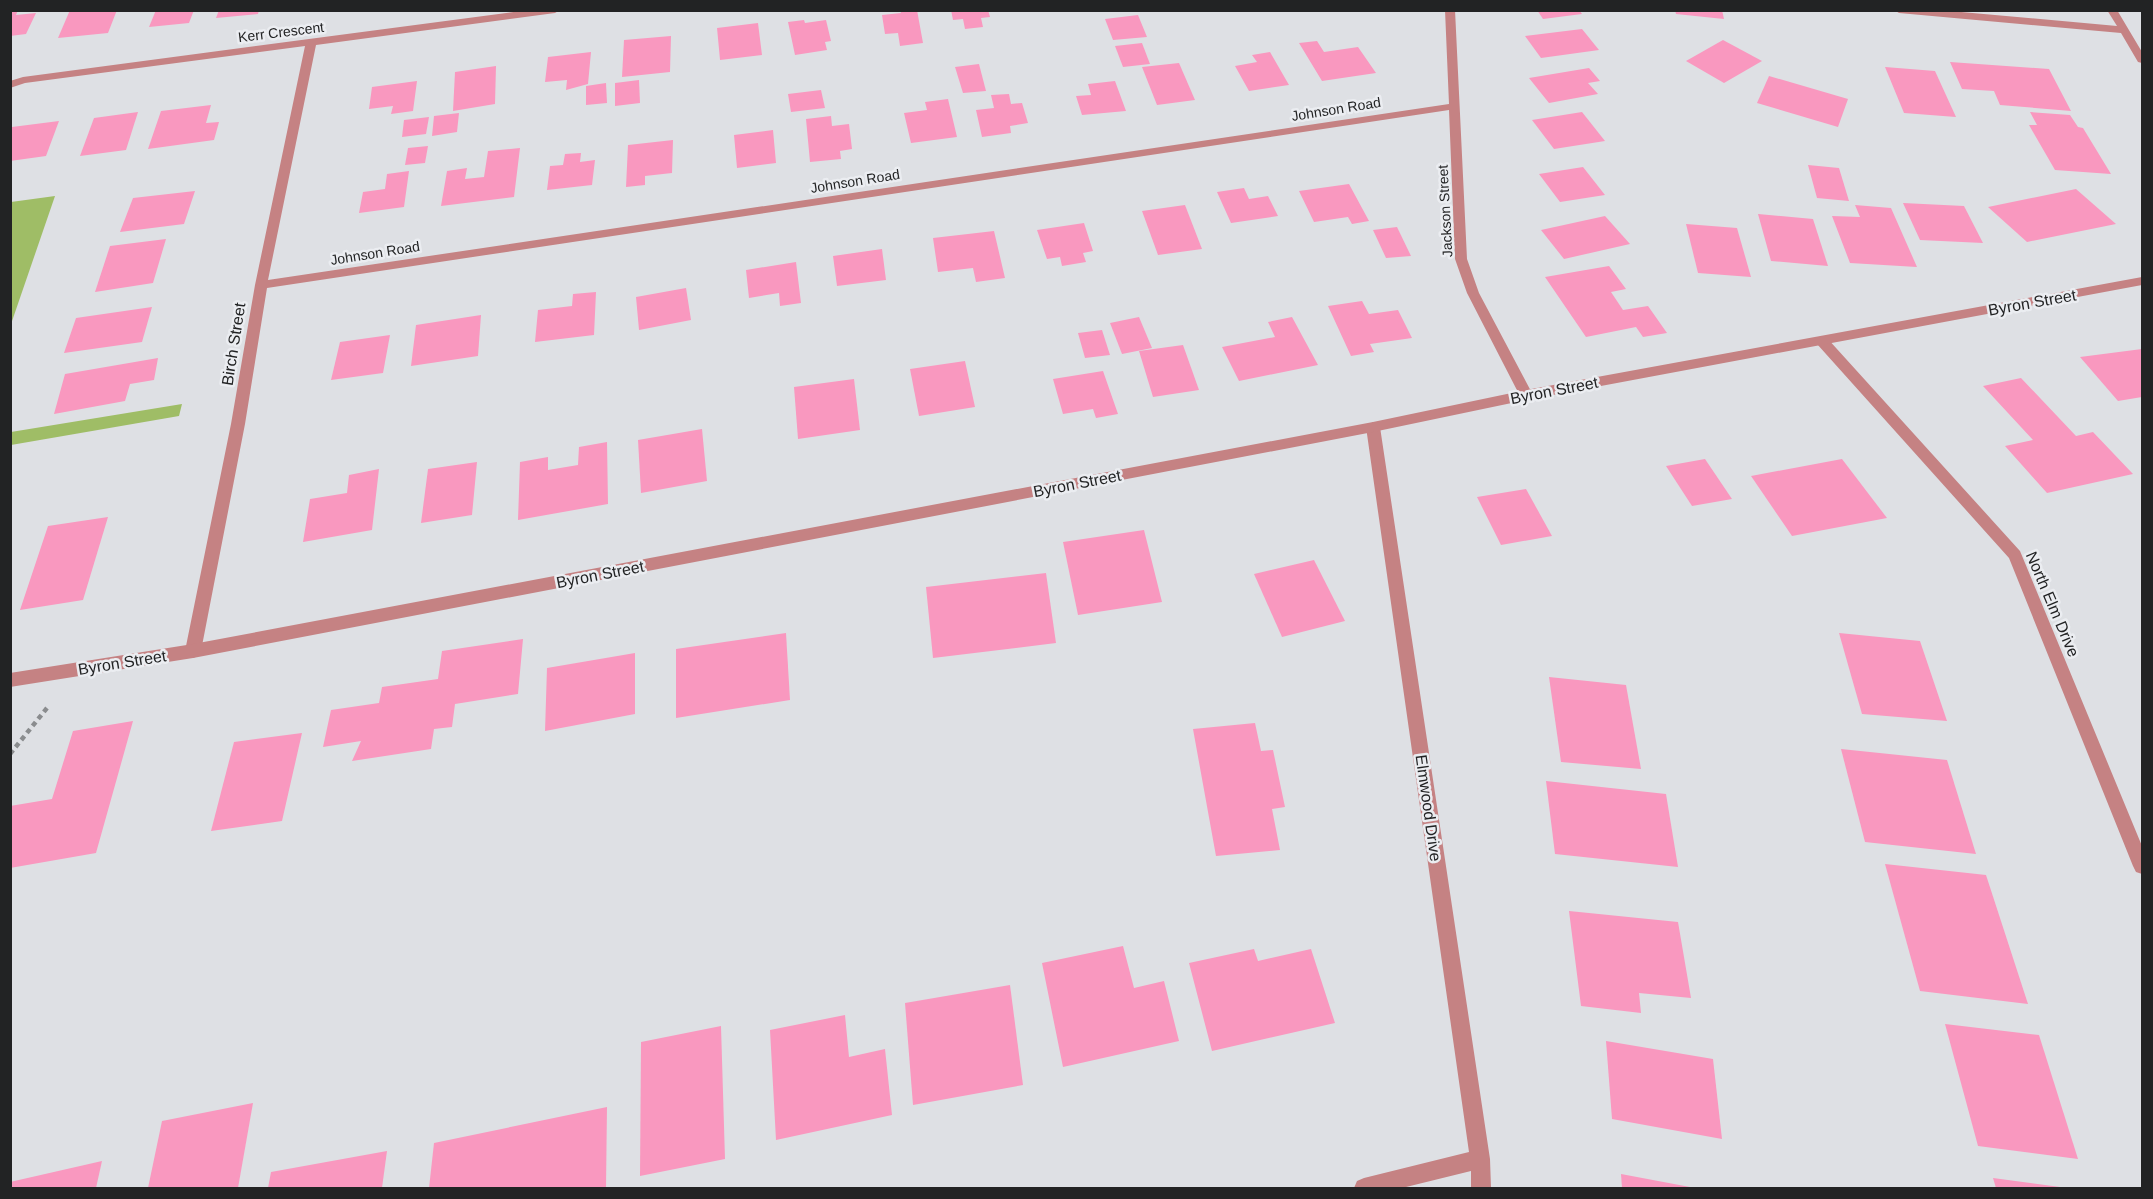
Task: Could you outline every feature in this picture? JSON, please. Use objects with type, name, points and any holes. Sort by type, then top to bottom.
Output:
[{"type":"street","name":"Kerr Crescent","points":[[10,85],[23,80],[555,10]]},
{"type":"street","name":"Jackson Street","points":[[1450,10],[1461,259],[1473,293],[1526,395]]},
{"type":"street","points":[[1899,10],[2124,30]]},
{"type":"street","points":[[2112,10],[2142,60]]},
{"type":"street","name":"Birch Street","points":[[193,651],[238,424],[261,285],[310,43]]},
{"type":"street","name":"Johnson Road","points":[[261,285],[1454,106]]},
{"type":"street","name":"Byron Street","points":[[10,680],[193,651],[1373,427],[1526,395],[2142,281]]},
{"type":"street","name":"North Elm Drive","points":[[1822,341],[2015,555],[2142,866]]},
{"type":"street","name":"Elmwood Drive","points":[[1373,427],[1480,1159],[1481,1188]]},
{"type":"street","points":[[1364,1188],[1480,1159]]},
{"type":"path","points":[[10,754],[76,669]]},
{"type":"green space","points":[[55,196],[11,324],[11,202]]},
{"type":"green space","points":[[182,404],[179,416],[11,445],[11,432]]},
{"type":"building","points":[[10,10],[18,10],[16,15],[36,13],[26,34],[10,36]]},
{"type":"building","points":[[70,10],[117,10],[108,33],[58,38]]},
{"type":"building","points":[[156,10],[194,10],[189,23],[149,27]]},
{"type":"building","points":[[219,10],[259,10],[258,14],[216,18]]},
{"type":"building","points":[[900,10],[917,10],[923,43],[900,46],[898,33],[885,34],[882,15],[901,13]]},
{"type":"building","points":[[951,10],[988,10],[990,17],[981,18],[983,27],[965,29],[963,19],[953,20]]},
{"type":"building","points":[[1537,10],[1579,10],[1582,14],[1543,19]]},
{"type":"building","points":[[1675,10],[1722,10],[1724,19],[1676,14]]},
{"type":"building","points":[[1138,15],[1147,37],[1113,40],[1105,19]]},
{"type":"building","points":[[804,20],[805,23],[826,20],[831,41],[825,42],[827,50],[795,55],[788,22]]},
{"type":"building","points":[[758,23],[762,55],[720,60],[717,28]]},
{"type":"building","points":[[1582,29],[1599,50],[1541,58],[1525,36]]},
{"type":"building","points":[[671,36],[670,72],[622,77],[624,40]]},
{"type":"building","points":[[1723,40],[1762,61],[1724,83],[1686,61]]},
{"type":"building","points":[[1317,41],[1324,52],[1358,47],[1376,73],[1322,81],[1299,43]]},
{"type":"building","points":[[1142,43],[1150,64],[1123,67],[1115,46]]},
{"type":"building","points":[[591,52],[588,84],[566,90],[567,80],[545,82],[548,57]]},
{"type":"building","points":[[1270,52],[1289,85],[1249,91],[1235,66],[1257,62],[1252,55]]},
{"type":"building","points":[[1950,62],[2049,69],[2071,111],[2000,105],[1994,91],[1962,89]]},
{"type":"building","points":[[1179,63],[1195,100],[1157,105],[1142,67]]},
{"type":"building","points":[[979,64],[986,91],[963,93],[955,67]]},
{"type":"building","points":[[496,66],[495,104],[453,111],[455,72]]},
{"type":"building","points":[[1885,67],[1935,71],[1956,117],[1904,113]]},
{"type":"building","points":[[1589,68],[1600,81],[1588,83],[1598,94],[1549,103],[1529,78]]},
{"type":"building","points":[[1769,76],[1848,99],[1838,127],[1757,103]]},
{"type":"building","points":[[639,80],[640,103],[615,106],[615,83]]},
{"type":"building","points":[[417,81],[413,111],[391,114],[393,106],[369,109],[372,87]]},
{"type":"building","points":[[1115,81],[1126,111],[1082,115],[1076,96],[1091,95],[1088,84]]},
{"type":"building","points":[[606,83],[607,103],[586,105],[586,86]]},
{"type":"building","points":[[821,90],[825,108],[791,112],[788,94]]},
{"type":"building","points":[[1009,94],[1011,104],[1022,103],[1028,123],[1010,126],[1011,133],[982,137],[976,110],[994,108],[991,95]]},
{"type":"building","points":[[948,99],[957,137],[911,143],[904,113],[927,110],[925,102]]},
{"type":"building","points":[[211,105],[206,123],[219,122],[214,140],[148,149],[161,111]]},
{"type":"building","points":[[138,112],[126,150],[80,156],[94,118]]},
{"type":"building","points":[[1582,112],[1605,141],[1554,149],[1532,120]]},
{"type":"building","points":[[2030,112],[2070,115],[2078,127],[2083,128],[2111,174],[2055,170],[2029,125],[2037,125]]},
{"type":"building","points":[[459,113],[457,132],[432,136],[434,116]]},
{"type":"building","points":[[831,116],[832,126],[849,124],[852,149],[840,151],[841,159],[810,162],[806,119]]},
{"type":"building","points":[[429,117],[426,134],[402,137],[404,120]]},
{"type":"building","points":[[59,121],[46,156],[10,161],[12,127]]},
{"type":"building","points":[[773,130],[776,163],[737,168],[734,135]]},
{"type":"building","points":[[673,140],[672,173],[645,176],[645,185],[626,187],[628,145]]},
{"type":"building","points":[[428,146],[425,163],[405,165],[408,148]]},
{"type":"building","points":[[520,148],[514,197],[441,206],[447,171],[467,168],[465,179],[484,177],[488,151]]},
{"type":"building","points":[[581,153],[580,162],[595,160],[592,185],[547,190],[550,166],[563,165],[565,154]]},
{"type":"building","points":[[1808,165],[1839,168],[1849,201],[1817,198]]},
{"type":"building","points":[[1583,167],[1605,195],[1560,202],[1539,174]]},
{"type":"building","points":[[409,171],[404,207],[359,213],[363,192],[385,189],[387,174]]},
{"type":"building","points":[[1349,184],[1369,221],[1352,224],[1348,217],[1314,222],[1299,191]]},
{"type":"building","points":[[1244,188],[1249,199],[1268,196],[1278,216],[1231,223],[1217,192]]},
{"type":"building","points":[[2076,189],[2116,224],[2027,242],[1988,207]]},
{"type":"building","points":[[195,191],[184,224],[120,232],[133,198]]},
{"type":"building","points":[[1903,203],[1964,206],[1983,243],[1920,240]]},
{"type":"building","points":[[1185,205],[1202,249],[1158,255],[1142,211]]},
{"type":"building","points":[[1855,205],[1891,208],[1917,267],[1850,263],[1832,216],[1860,217]]},
{"type":"building","points":[[1758,214],[1813,219],[1828,266],[1771,261]]},
{"type":"building","points":[[1605,216],[1630,244],[1564,259],[1541,230]]},
{"type":"building","points":[[1084,223],[1093,251],[1083,253],[1086,262],[1062,266],[1060,257],[1047,259],[1037,230]]},
{"type":"building","points":[[1686,224],[1737,228],[1751,277],[1698,273]]},
{"type":"building","points":[[1397,227],[1411,256],[1386,258],[1373,230]]},
{"type":"building","points":[[994,231],[1005,278],[976,282],[973,268],[938,272],[933,238]]},
{"type":"building","points":[[166,239],[153,283],[95,292],[110,246]]},
{"type":"building","points":[[882,249],[886,280],[837,286],[833,256]]},
{"type":"building","points":[[796,262],[801,303],[780,306],[779,293],[749,298],[746,270]]},
{"type":"building","points":[[1609,266],[1626,289],[1611,292],[1623,310],[1648,306],[1667,333],[1643,337],[1636,327],[1586,337],[1545,277]]},
{"type":"building","points":[[686,288],[691,320],[639,330],[636,297]]},
{"type":"building","points":[[596,292],[594,335],[535,342],[538,310],[572,306],[573,294]]},
{"type":"building","points":[[1362,301],[1369,314],[1398,310],[1412,338],[1370,344],[1374,352],[1351,356],[1328,306]]},
{"type":"building","points":[[152,307],[142,342],[64,353],[76,318]]},
{"type":"building","points":[[481,315],[478,356],[411,366],[416,325]]},
{"type":"building","points":[[1139,317],[1152,348],[1122,354],[1110,323]]},
{"type":"building","points":[[1292,317],[1318,365],[1239,381],[1222,347],[1275,337],[1268,322]]},
{"type":"building","points":[[1102,330],[1110,355],[1085,358],[1078,333]]},
{"type":"building","points":[[390,335],[383,373],[331,380],[340,342]]},
{"type":"building","points":[[1183,345],[1199,390],[1153,397],[1139,351]]},
{"type":"building","points":[[2142,349],[2142,397],[2118,401],[2080,357]]},
{"type":"building","points":[[158,358],[154,380],[130,384],[125,401],[54,414],[65,374]]},
{"type":"building","points":[[965,361],[975,407],[919,416],[910,369]]},
{"type":"building","points":[[1103,371],[1118,414],[1096,418],[1093,409],[1063,414],[1053,379]]},
{"type":"building","points":[[2021,378],[2076,436],[2093,432],[2133,474],[2047,493],[2005,446],[2033,440],[1983,386]]},
{"type":"building","points":[[854,379],[860,430],[798,439],[794,387]]},
{"type":"building","points":[[702,429],[707,481],[641,493],[638,440]]},
{"type":"building","points":[[607,442],[608,504],[518,520],[520,462],[548,457],[548,470],[578,465],[579,447]]},
{"type":"building","points":[[1705,459],[1732,499],[1692,506],[1666,466]]},
{"type":"building","points":[[1842,459],[1887,518],[1792,536],[1751,476]]},
{"type":"building","points":[[477,462],[472,515],[421,523],[428,469]]},
{"type":"building","points":[[379,469],[372,530],[303,542],[310,499],[347,493],[349,475]]},
{"type":"building","points":[[1526,489],[1552,536],[1501,545],[1477,497]]},
{"type":"building","points":[[108,517],[83,600],[20,610],[48,526]]},
{"type":"building","points":[[1144,530],[1162,602],[1078,615],[1063,542]]},
{"type":"building","points":[[1314,560],[1345,621],[1282,637],[1254,574]]},
{"type":"building","points":[[1046,573],[1056,643],[933,658],[926,587]]},
{"type":"building","points":[[786,633],[790,700],[676,718],[676,649]]},
{"type":"building","points":[[1839,633],[1920,641],[1947,721],[1862,714]]},
{"type":"building","points":[[523,639],[518,694],[455,704],[452,727],[434,729],[431,749],[352,761],[361,741],[323,747],[331,710],[379,703],[382,687],[438,679],[442,651]]},
{"type":"building","points":[[635,653],[635,714],[545,731],[547,668]]},
{"type":"building","points":[[1549,677],[1626,685],[1641,769],[1561,762]]},
{"type":"building","points":[[133,721],[96,853],[10,868],[10,806],[52,799],[73,731]]},
{"type":"building","points":[[1255,723],[1261,751],[1273,750],[1285,807],[1272,809],[1280,850],[1216,856],[1193,729]]},
{"type":"building","points":[[302,733],[282,821],[211,831],[234,742]]},
{"type":"building","points":[[1841,749],[1947,760],[1976,854],[1865,842]]},
{"type":"building","points":[[1546,781],[1666,794],[1678,867],[1555,854]]},
{"type":"building","points":[[1885,864],[1986,875],[2028,1004],[1920,991]]},
{"type":"building","points":[[1569,911],[1678,922],[1691,998],[1639,993],[1641,1013],[1581,1006]]},
{"type":"building","points":[[1123,946],[1134,988],[1164,981],[1179,1041],[1063,1067],[1042,963]]},
{"type":"building","points":[[1254,949],[1258,961],[1311,949],[1335,1023],[1212,1051],[1189,963]]},
{"type":"building","points":[[1010,985],[1023,1085],[913,1105],[905,1003]]},
{"type":"building","points":[[845,1015],[849,1057],[885,1049],[892,1115],[776,1140],[770,1030]]},
{"type":"building","points":[[1945,1024],[2039,1035],[2078,1159],[1978,1146]]},
{"type":"building","points":[[721,1026],[725,1159],[640,1176],[641,1042]]},
{"type":"building","points":[[1606,1041],[1713,1059],[1722,1139],[1612,1119]]},
{"type":"building","points":[[253,1103],[238,1188],[148,1188],[162,1121]]},
{"type":"building","points":[[607,1107],[606,1188],[429,1188],[434,1143]]},
{"type":"building","points":[[387,1151],[382,1188],[268,1188],[271,1172]]},
{"type":"building","points":[[102,1161],[96,1188],[10,1188],[10,1182]]},
{"type":"building","points":[[1621,1174],[1690,1187],[1690,1188],[1622,1188]]},
{"type":"building","points":[[1993,1178],[2060,1187],[2060,1188],[1996,1188]]}]
